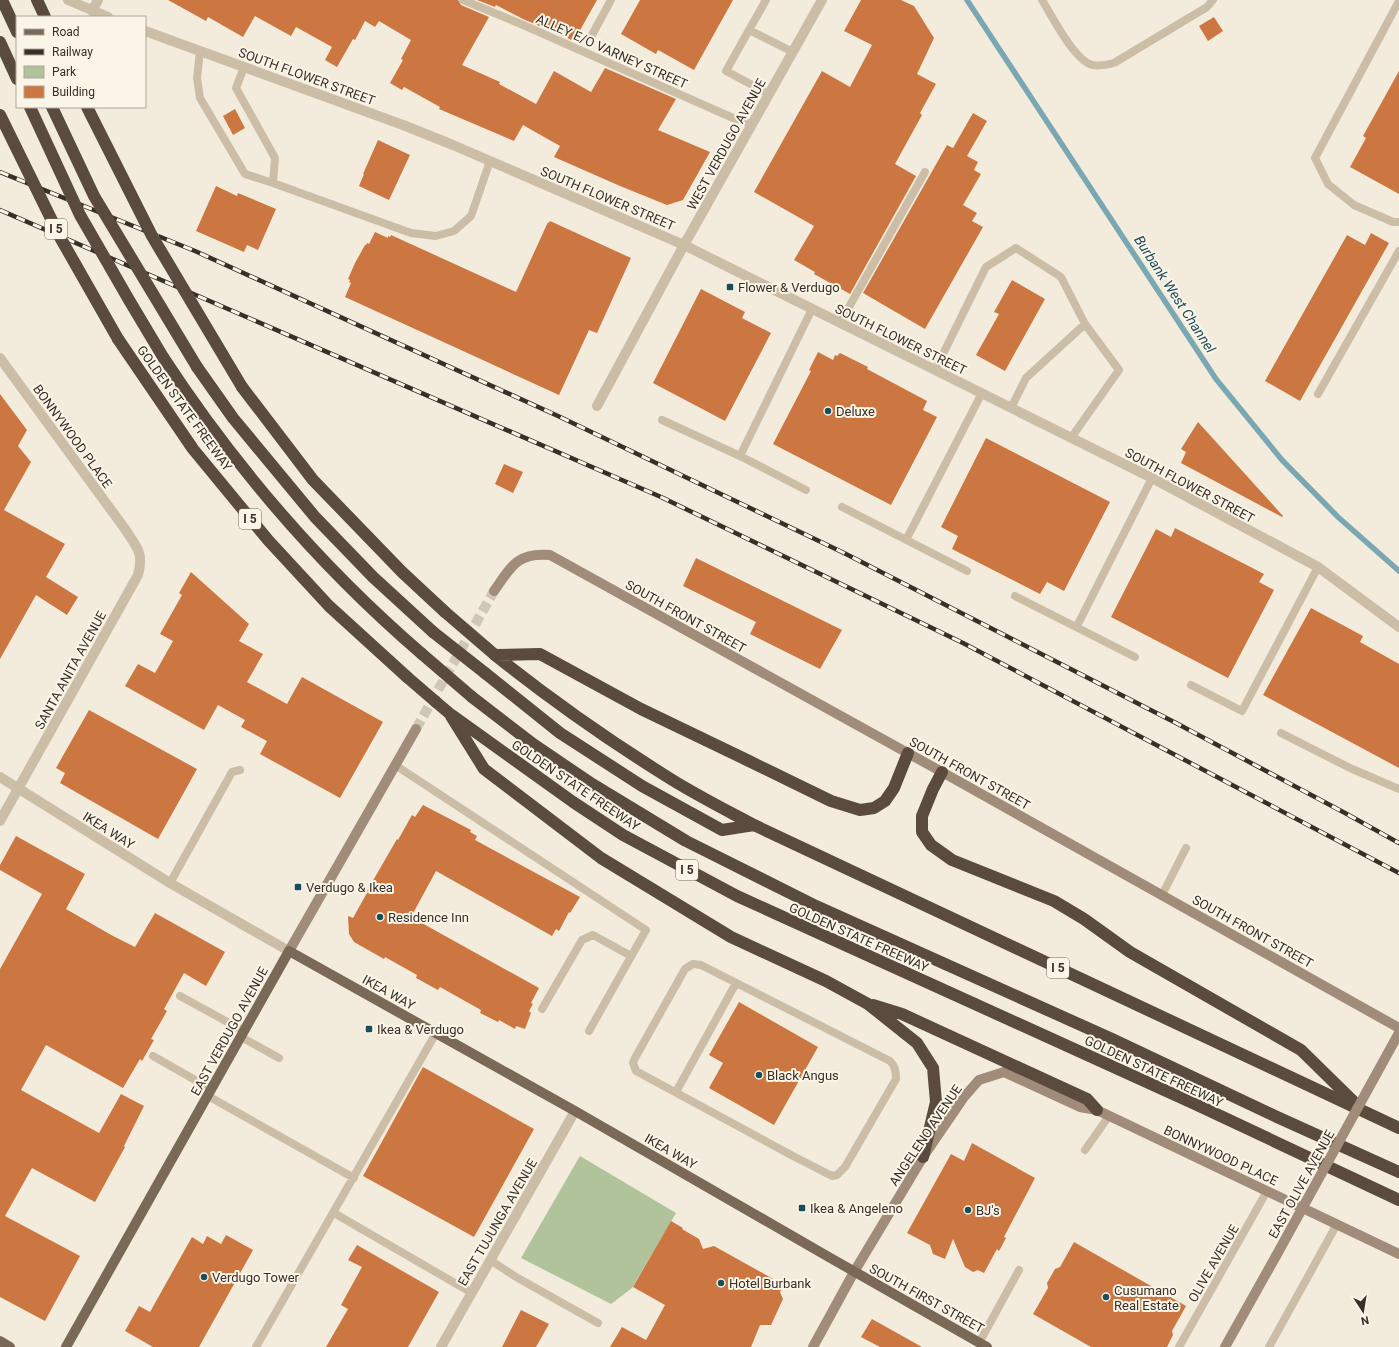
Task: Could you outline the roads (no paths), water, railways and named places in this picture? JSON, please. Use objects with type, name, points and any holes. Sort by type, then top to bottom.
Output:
[{"type":"highway","points":[[2,0],[16,30]]},
{"type":"highway","points":[[37,0],[44,16]]},
{"type":"highway","points":[[0,42],[16,77]]},
{"type":"highway","points":[[30,108],[80,215],[128,300],[192,402],[249,476],[312,548],[386,623],[472,697],[533,744],[579,775],[686,841],[816,906],[1112,1039],[1277,1117],[1399,1172]]},
{"type":"highway","points":[[52,108],[94,196],[197,368],[233,418],[315,517],[373,577],[433,632],[560,733],[642,786],[722,830],[754,825]]},
{"type":"highway","name":"I 5","points":[[88,108],[152,236],[242,387],[313,480],[402,572],[445,612],[531,684],[596,730],[667,777],[754,825],[1399,1128]]},
{"type":"highway","name":"GOLDEN STATE FREEWAY","points":[[0,115],[61,239],[118,339],[193,449],[268,540],[329,606],[454,719],[622,835],[737,896],[1195,1104],[1399,1200]]},
{"type":"highway","points":[[495,655],[540,654],[641,709],[720,748],[831,801],[860,810],[874,808],[885,801],[894,788],[908,754]]},
{"type":"highway","points":[[454,719],[484,769],[601,858],[731,937],[826,981],[868,1004],[917,1043],[933,1068],[936,1102],[924,1157]]},
{"type":"highway","points":[[942,772],[922,816],[922,832],[931,845],[952,860],[1054,901],[1084,919],[1130,952],[1300,1050],[1363,1111]]},
{"type":"highway","points":[[868,1004],[902,1014],[1066,1089],[1087,1099],[1097,1110]]},
{"type":"main road","name":"SOUTH FRONT STREET","points":[[494,591],[513,564],[524,558],[538,554],[550,555],[942,772],[1399,1028]]},
{"type":"main road","name":"EAST VERDUGO AVENUE","points":[[66,1347],[416,729]]},
{"type":"main road","name":"IKEA WAY","points":[[289,951],[575,1111],[854,1272]]},
{"type":"main road","name":"EAST OLIVE AVENUE","points":[[1225,1347],[1399,1033]]},
{"type":"main road","name":"ANGELENO AVENUE","points":[[813,1347],[854,1272],[924,1157],[964,1097],[979,1080],[1004,1072],[1080,1107],[1097,1110]]},
{"type":"main road","name":"BONNYWOOD PLACE","points":[[1097,1110],[1399,1254]]},
{"type":"main road","name":"SOUTH FIRST STREET","points":[[854,1272],[983,1345]]},
{"type":"main road","points":[[0,1341],[10,1347]]},
{"type":"street","points":[[68,0],[105,16]]},
{"type":"street","points":[[92,11],[98,0]]},
{"type":"street","name":"WEST VERDUGO AVENUE","points":[[596,406],[684,244],[822,0]]},
{"type":"street","name":"SOUTH FLOWER STREET","points":[[146,31],[403,125],[684,244],[1152,478],[1318,567],[1399,627]]},
{"type":"street","name":"BONNYWOOD PLACE","points":[[0,358],[125,529]]},
{"type":"street","name":"SANTA ANITA AVENUE","points":[[0,821],[138,575],[141,564],[141,556],[125,529]]},
{"type":"street","name":"IKEA WAY","points":[[0,777],[170,883],[289,951]]},
{"type":"street","name":"EAST TUJUNGA AVENUE","points":[[441,1347],[575,1111]]},
{"type":"lane","name":"ALLEY E/O VARNEY STREET","points":[[463,0],[521,24],[733,118],[752,124]]},
{"type":"lane","points":[[592,35],[611,0]]},
{"type":"lane","points":[[766,0],[726,71],[769,94]]},
{"type":"lane","points":[[1042,0],[1074,51],[1081,59],[1091,64],[1104,65],[1114,63],[1207,7],[1213,0]]},
{"type":"lane","points":[[1399,0],[1314,158],[1328,184],[1354,205],[1393,222],[1399,222]]},
{"type":"lane","points":[[749,30],[793,52]]},
{"type":"lane","points":[[200,51],[197,78],[200,98],[245,174],[411,232],[436,236],[454,231],[471,216],[490,161]]},
{"type":"lane","points":[[244,67],[236,88],[275,158],[273,183]]},
{"type":"lane","points":[[840,323],[925,172]]},
{"type":"lane","points":[[935,370],[986,267],[1016,248],[1061,277],[1085,324],[1119,370],[1072,438]]},
{"type":"lane","points":[[1318,394],[1399,251]]},
{"type":"lane","points":[[740,456],[812,309]]},
{"type":"lane","points":[[1011,408],[1026,378],[1085,324]]},
{"type":"lane","points":[[906,540],[982,393]]},
{"type":"lane","points":[[662,420],[740,456],[806,490]]},
{"type":"lane","points":[[1077,626],[1152,478]]},
{"type":"lane","points":[[842,507],[967,571]]},
{"type":"lane","points":[[1191,685],[1242,711],[1318,567]]},
{"type":"lane","points":[[1015,596],[1077,626],[1135,657]]},
{"type":"lane","points":[[1281,733],[1350,768],[1399,789]]},
{"type":"lane","points":[[395,765],[646,930],[588,1031]]},
{"type":"lane","points":[[170,883],[232,772],[240,770]]},
{"type":"lane","points":[[1162,895],[1186,848]]},
{"type":"lane","points":[[542,1009],[582,940],[589,935],[593,934],[631,956]]},
{"type":"lane","points":[[693,964],[701,965],[890,1061],[895,1068],[896,1079],[845,1167],[837,1175],[832,1176],[676,1092],[636,1070],[633,1063],[685,969],[693,964]]},
{"type":"lane","points":[[676,1092],[736,983]]},
{"type":"lane","points":[[180,996],[243,1034],[279,1058]]},
{"type":"lane","points":[[256,1347],[436,1033]]},
{"type":"lane","points":[[153,1056],[210,1093],[354,1178]]},
{"type":"lane","points":[[1085,1150],[1109,1116]]},
{"type":"lane","name":"OLIVE AVENUE","points":[[1179,1347],[1268,1191]]},
{"type":"lane","points":[[334,1213],[472,1293]]},
{"type":"lane","points":[[1268,1347],[1336,1224]]},
{"type":"lane","points":[[490,1260],[598,1323]]},
{"type":"lane","points":[[983,1345],[1019,1270]]},
{"type":"waterway","name":"Burbank West Channel","points":[[967,0],[1216,379],[1282,460],[1338,517],[1399,571]]},
{"type":"tunnel","points":[[416,729],[494,591]]},
{"type":"railway","points":[[0,172],[195,251],[558,416],[844,553],[1176,723],[1399,843]]},
{"type":"railway","points":[[0,210],[661,497],[963,643],[1399,873]]},
{"type":"place","name":"Flower & Verdugo","points":[[730,287]]},
{"type":"place","name":"Deluxe","points":[[828,411]]},
{"type":"place","name":"Verdugo & Ikea","points":[[298,887]]},
{"type":"place","name":"Residence Inn","points":[[380,917]]},
{"type":"place","name":"Ikea & Verdugo","points":[[369,1029]]},
{"type":"place","name":"Black Angus","points":[[759,1075]]},
{"type":"place","name":"Ikea & Angeleno","points":[[802,1208]]},
{"type":"place","name":"BJ's","points":[[968,1210]]},
{"type":"place","name":"Verdugo Tower","points":[[204,1277]]},
{"type":"place","name":"Hotel Burbank","points":[[721,1283]]},
{"type":"place","name":"Cusumano Real Estate","points":[[1106,1297]]}]
